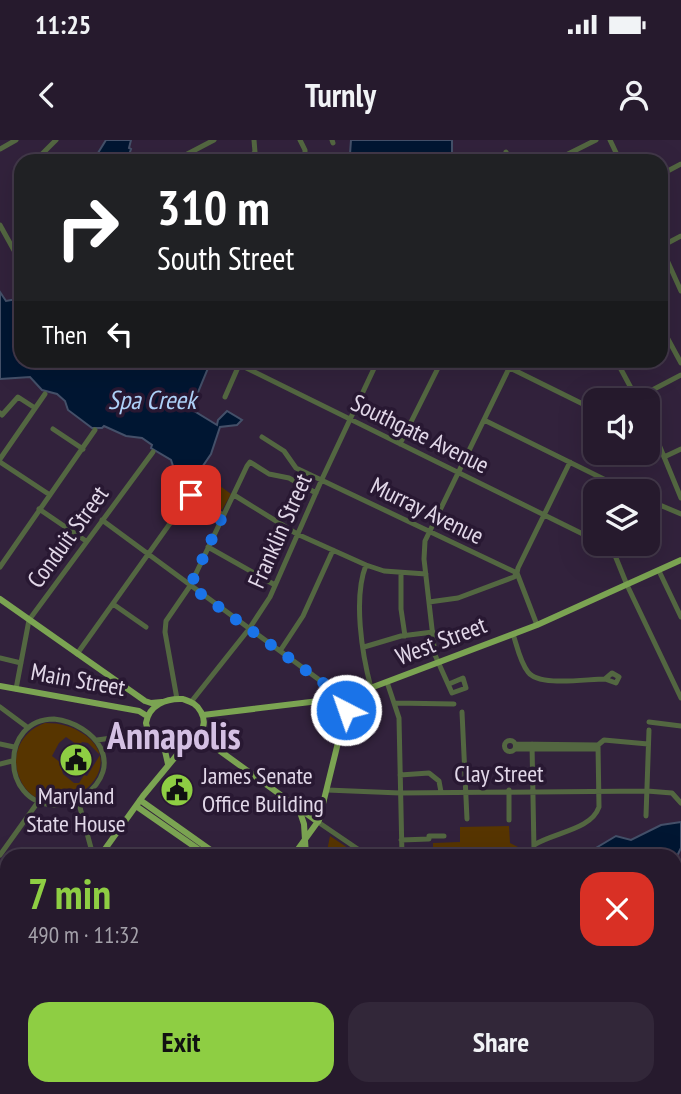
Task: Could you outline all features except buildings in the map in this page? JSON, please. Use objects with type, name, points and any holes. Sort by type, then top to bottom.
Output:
[{"type":"main road","name":"West Street","points":[[203,715],[344,698],[537,625],[681,560]]},
{"type":"main road","points":[[0,599],[145,701],[151,703],[177,699],[191,702],[203,715],[203,725],[198,735],[168,764],[105,849]]},
{"type":"main road","name":"Main Street","points":[[0,686],[139,711],[147,716]]},
{"type":"main road","points":[[299,849],[317,822],[327,790],[346,710],[347,703],[344,698]]},
{"type":"main road","points":[[162,702],[147,716],[146,723],[148,733],[165,751],[168,764]]},
{"type":"main road","points":[[198,735],[317,822]]},
{"type":"main road","points":[[160,743],[186,744]]},
{"type":"main road","points":[[138,803],[199,849]]},
{"type":"main road","points":[[138,803],[208,849]]},
{"type":"main road","points":[[294,806],[303,817],[306,849]]},
{"type":"street","points":[[0,149],[16,140]]},
{"type":"street","points":[[42,154],[57,140]]},
{"type":"street","points":[[187,154],[214,140]]},
{"type":"street","points":[[569,153],[596,140]]},
{"type":"street","points":[[0,225],[13,249]]},
{"type":"street","points":[[668,261],[681,291]]},
{"type":"street","points":[[668,339],[681,363]]},
{"type":"street","points":[[225,397],[238,368]]},
{"type":"street","name":"Southgate Avenue","points":[[245,368],[583,534]]},
{"type":"street","name":"Franklin Street","points":[[191,702],[264,607],[375,368]]},
{"type":"street","points":[[400,444],[438,368]]},
{"type":"street","points":[[449,684],[435,655],[424,547],[429,531],[510,368],[583,404]]},
{"type":"street","points":[[621,368],[632,388]]},
{"type":"street","points":[[657,388],[681,374]]},
{"type":"street","points":[[44,394],[0,461],[50,495]]},
{"type":"street","points":[[0,413],[2,415],[18,397],[35,408]]},
{"type":"street","points":[[484,420],[604,479]]},
{"type":"street","points":[[52,429],[83,449]]},
{"type":"street","points":[[0,567],[95,430]]},
{"type":"street","name":"Murray Avenue","points":[[262,437],[284,451],[296,468],[517,573]]},
{"type":"street","points":[[660,447],[681,498]]},
{"type":"street","points":[[664,457],[681,449]]},
{"type":"street","name":"Conduit Street","points":[[16,689],[29,620],[153,452]]},
{"type":"street","points":[[429,602],[458,597],[514,577],[570,462]]},
{"type":"street","points":[[177,699],[165,626],[190,586],[250,463],[269,474],[289,478],[316,493]]},
{"type":"street","points":[[77,654],[191,495],[223,515]]},
{"type":"street","points":[[234,495],[297,534],[366,565],[384,571],[426,574]]},
{"type":"street","points":[[660,505],[681,514]]},
{"type":"street","points":[[39,509],[86,541]]},
{"type":"street","points":[[102,520],[344,698]]},
{"type":"street","points":[[208,547],[275,585]]},
{"type":"street","points":[[279,652],[303,616],[333,550]]},
{"type":"street","points":[[615,556],[681,698]]},
{"type":"street","points":[[366,565],[361,579],[360,610],[370,688]]},
{"type":"street","points":[[659,571],[681,617]]},
{"type":"street","points":[[401,573],[401,609],[405,636]]},
{"type":"street","points":[[517,573],[537,625]]},
{"type":"street","points":[[113,604],[146,627]]},
{"type":"street","points":[[364,647],[433,632]]},
{"type":"street","points":[[513,634],[526,669],[534,677],[547,681],[605,679]]},
{"type":"street","points":[[0,658],[21,663]]},
{"type":"street","points":[[387,681],[399,718],[402,849]]},
{"type":"street","points":[[395,703],[454,704]]},
{"type":"street","points":[[0,707],[27,727]]},
{"type":"street","points":[[462,712],[467,819]]},
{"type":"street","points":[[43,720],[63,720],[82,728],[97,740],[103,751],[103,770],[98,781],[78,800],[55,805],[38,802],[20,787],[14,776],[14,747],[27,727],[43,720]]},
{"type":"street","points":[[646,816],[649,726],[681,726]]},
{"type":"street","points":[[97,740],[148,733]]},
{"type":"street","points":[[103,751],[112,737]]},
{"type":"street","points":[[532,747],[534,847],[555,834],[589,822],[596,816],[599,807],[598,747],[604,740],[648,744]]},
{"type":"street","points":[[0,744],[14,747]]},
{"type":"street","points":[[515,747],[598,747]]},
{"type":"street","points":[[0,764],[12,761]]},
{"type":"street","points":[[400,775],[429,773],[439,781],[441,792]]},
{"type":"street","name":"Clay Street","points":[[327,790],[400,793],[509,790],[647,791],[672,793],[681,803]]},
{"type":"street","points":[[509,790],[509,820]]},
{"type":"street","points":[[78,800],[91,848]]},
{"type":"street","points":[[4,849],[38,802]]},
{"type":"street","points":[[317,822],[358,849]]},
{"type":"street","points":[[401,839],[444,836]]},
{"type":"shaded area","points":[[200,471],[231,494],[222,510],[188,488],[195,474]]},
{"type":"shaded area","points":[[45,723],[71,727],[85,735],[98,750],[99,754],[88,743],[82,742],[79,746],[66,737],[52,756],[65,766],[63,774],[74,783],[79,783],[84,775],[87,776],[99,757],[100,766],[94,781],[81,793],[65,800],[48,802],[32,795],[20,779],[17,753],[24,738]]},
{"type":"shaded area","points":[[509,826],[510,843],[522,849],[433,849],[433,843],[460,842],[460,827]]},
{"type":"shaded area","points":[[330,836],[350,849],[327,849]]},
{"type":"water","points":[[106,140],[131,140],[129,154],[97,154]]},
{"type":"water","points":[[351,140],[452,140],[452,154],[350,154]]},
{"type":"water","name":"Spa Creek","points":[[0,292],[6,301],[14,300],[14,368],[208,368],[191,409],[217,425],[227,411],[242,420],[237,425],[220,427],[211,454],[185,492],[167,479],[173,466],[171,460],[151,448],[152,445],[142,438],[126,436],[104,426],[92,428],[68,410],[65,401],[57,394],[42,390],[30,377],[0,379]]},
{"type":"water","points":[[681,822],[680,849],[594,849],[616,836],[631,840],[661,825]]},
{"type":"place","name":"Maryland State House","points":[[76,760]]},
{"type":"place","name":"James Senate Office Building","points":[[177,790]]},
{"type":"district","name":"Annapolis","points":[[174,736]]},
{"type":"route","points":[[191,495],[223,515],[190,586],[344,698],[347,703],[346,710]]}]
